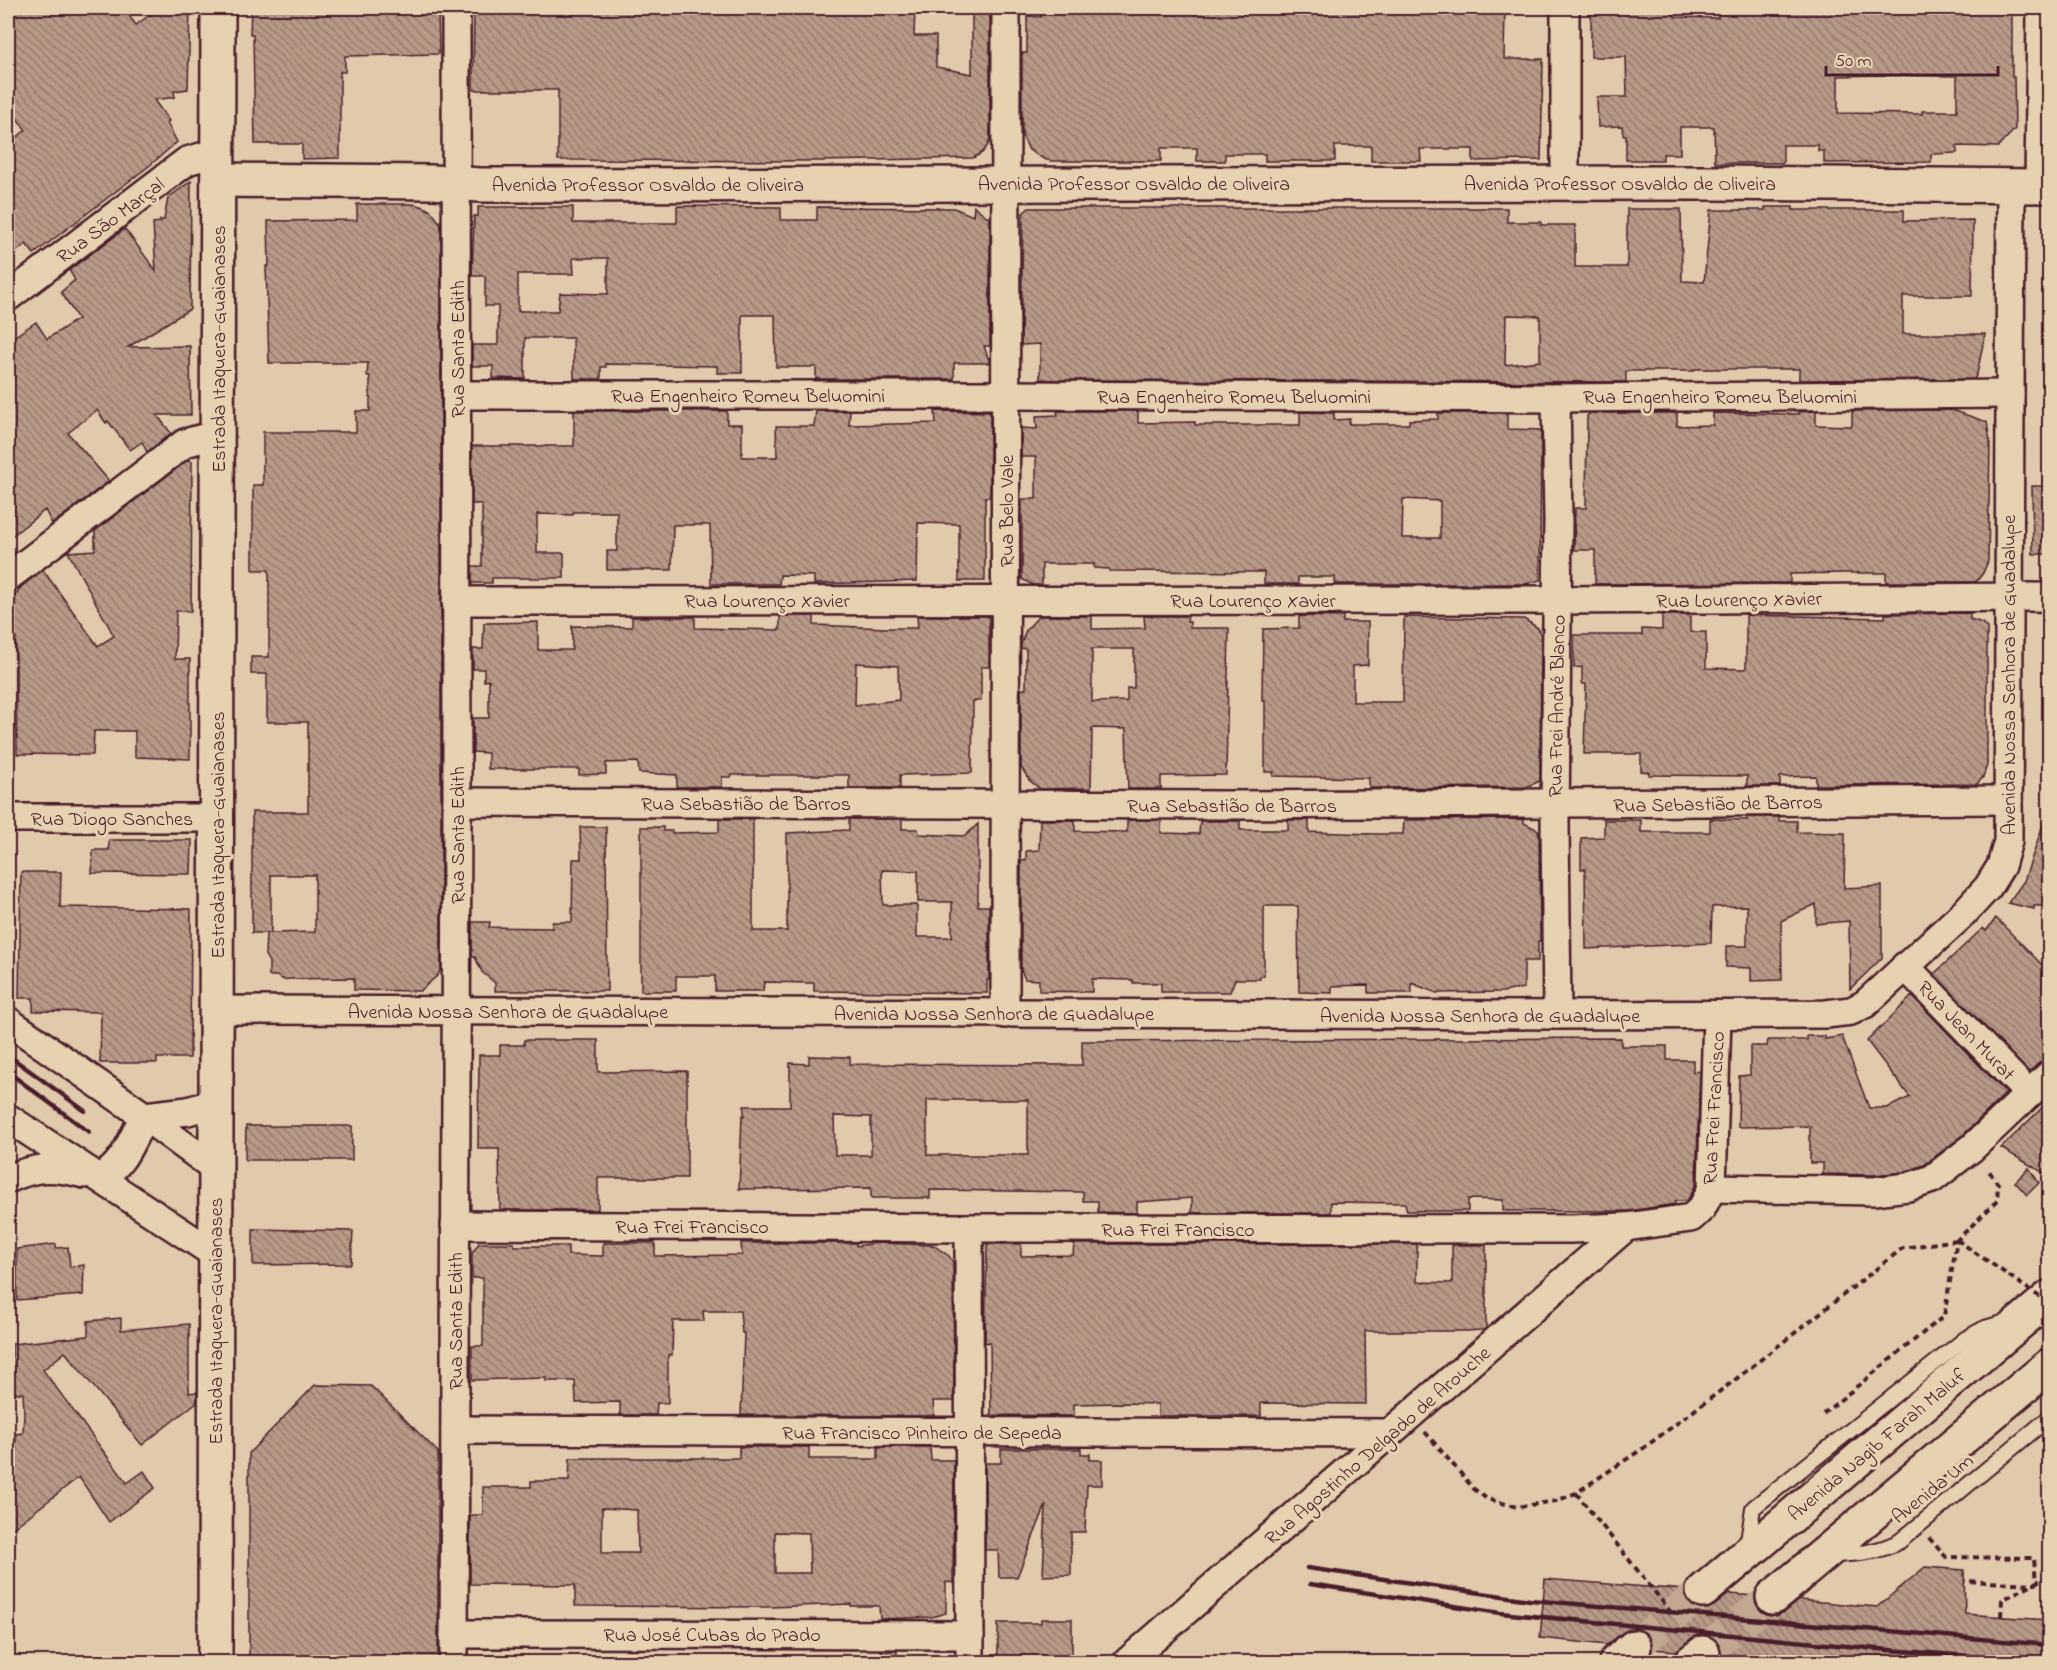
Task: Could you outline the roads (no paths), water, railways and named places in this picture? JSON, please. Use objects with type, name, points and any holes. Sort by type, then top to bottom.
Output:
[{"type":"main road","name":"Estrada Itaquera-Guaianases","points":[[215,1662],[218,8]]},
{"type":"main road","name":"Avenida Professor Osvaldo de Oliveira","points":[[218,166],[480,185],[1565,183],[2033,186]]},
{"type":"main road","name":"Avenida Nagib Farah Maluf","points":[[1703,1591],[2042,1305]]},
{"type":"main road","points":[[1773,1597],[2049,1365]]},
{"type":"street","name":"Rua Santa Edith","points":[[454,1662],[457,802],[456,8]]},
{"type":"street","name":"Rua Belo Vale","points":[[1005,1014],[1006,8]]},
{"type":"street","points":[[1565,8],[1565,183]]},
{"type":"street","name":"Avenida Nossa Senhora de Guadalupe","points":[[217,1010],[1717,1015],[1826,1014],[1851,1011],[1865,1004],[1964,913],[1988,887],[2001,866],[2008,841],[2010,394],[2033,186],[2041,8]]},
{"type":"street","name":"Rua São Marçal","points":[[8,297],[187,161],[218,166]]},
{"type":"street","name":"Rua Engenheiro Romeu Beluomini","points":[[457,396],[1006,395],[1556,398],[2010,394]]},
{"type":"street","name":"Rua Frei André Blanco","points":[[1556,398],[1557,1015]]},
{"type":"street","points":[[8,576],[185,443],[218,434]]},
{"type":"street","name":"Rua Lourenço Xavier","points":[[456,601],[2049,597]]},
{"type":"street","name":"Rua Sebastião de Barros","points":[[457,802],[1555,804],[2008,800]]},
{"type":"street","name":"Rua Diogo Sanches","points":[[8,818],[216,818]]},
{"type":"street","name":"Rua Jean Murat","points":[[1905,966],[2029,1094]]},
{"type":"street","name":"Rua Frei Francisco","points":[[455,1225],[969,1228],[1626,1227],[1690,1218],[1702,1208],[1712,1188],[1717,1015]]},
{"type":"street","points":[[8,1021],[215,1168]]},
{"type":"street","points":[[1712,1188],[1874,1191],[1908,1187],[1932,1179],[1972,1148],[2049,1074]]},
{"type":"street","points":[[144,1116],[188,1111],[215,1103]]},
{"type":"street","points":[[8,1179],[27,1170],[49,1167],[67,1169],[100,1178],[109,1173],[121,1160],[144,1116]]},
{"type":"street","points":[[8,1118],[216,1255]]},
{"type":"street","name":"Rua Agostinho Delgado de Arouche","points":[[1127,1662],[1626,1227]]},
{"type":"street","points":[[969,1228],[970,1662]]},
{"type":"street","name":"Rua Francisco Pinheiro de Sepeda","points":[[455,1430],[1390,1433]]},
{"type":"street","name":"Rua José Cubas do Prado","points":[[454,1634],[970,1635]]},
{"type":"lane","name":"Avenida Um","points":[[1824,1555],[1860,1554],[1887,1548],[1900,1540],[2049,1417]]},
{"type":"tunnel","points":[[1634,1647],[1703,1591]]},
{"type":"tunnel","points":[[1703,1653],[1773,1597]]},
{"type":"railway","points":[[8,1055],[85,1111]]},
{"type":"railway","points":[[8,1072],[89,1132]]},
{"type":"railway","points":[[1307,1568],[1530,1600],[2050,1645]]},
{"type":"railway","points":[[1310,1584],[1500,1613],[1889,1650],[2050,1662]]}]
